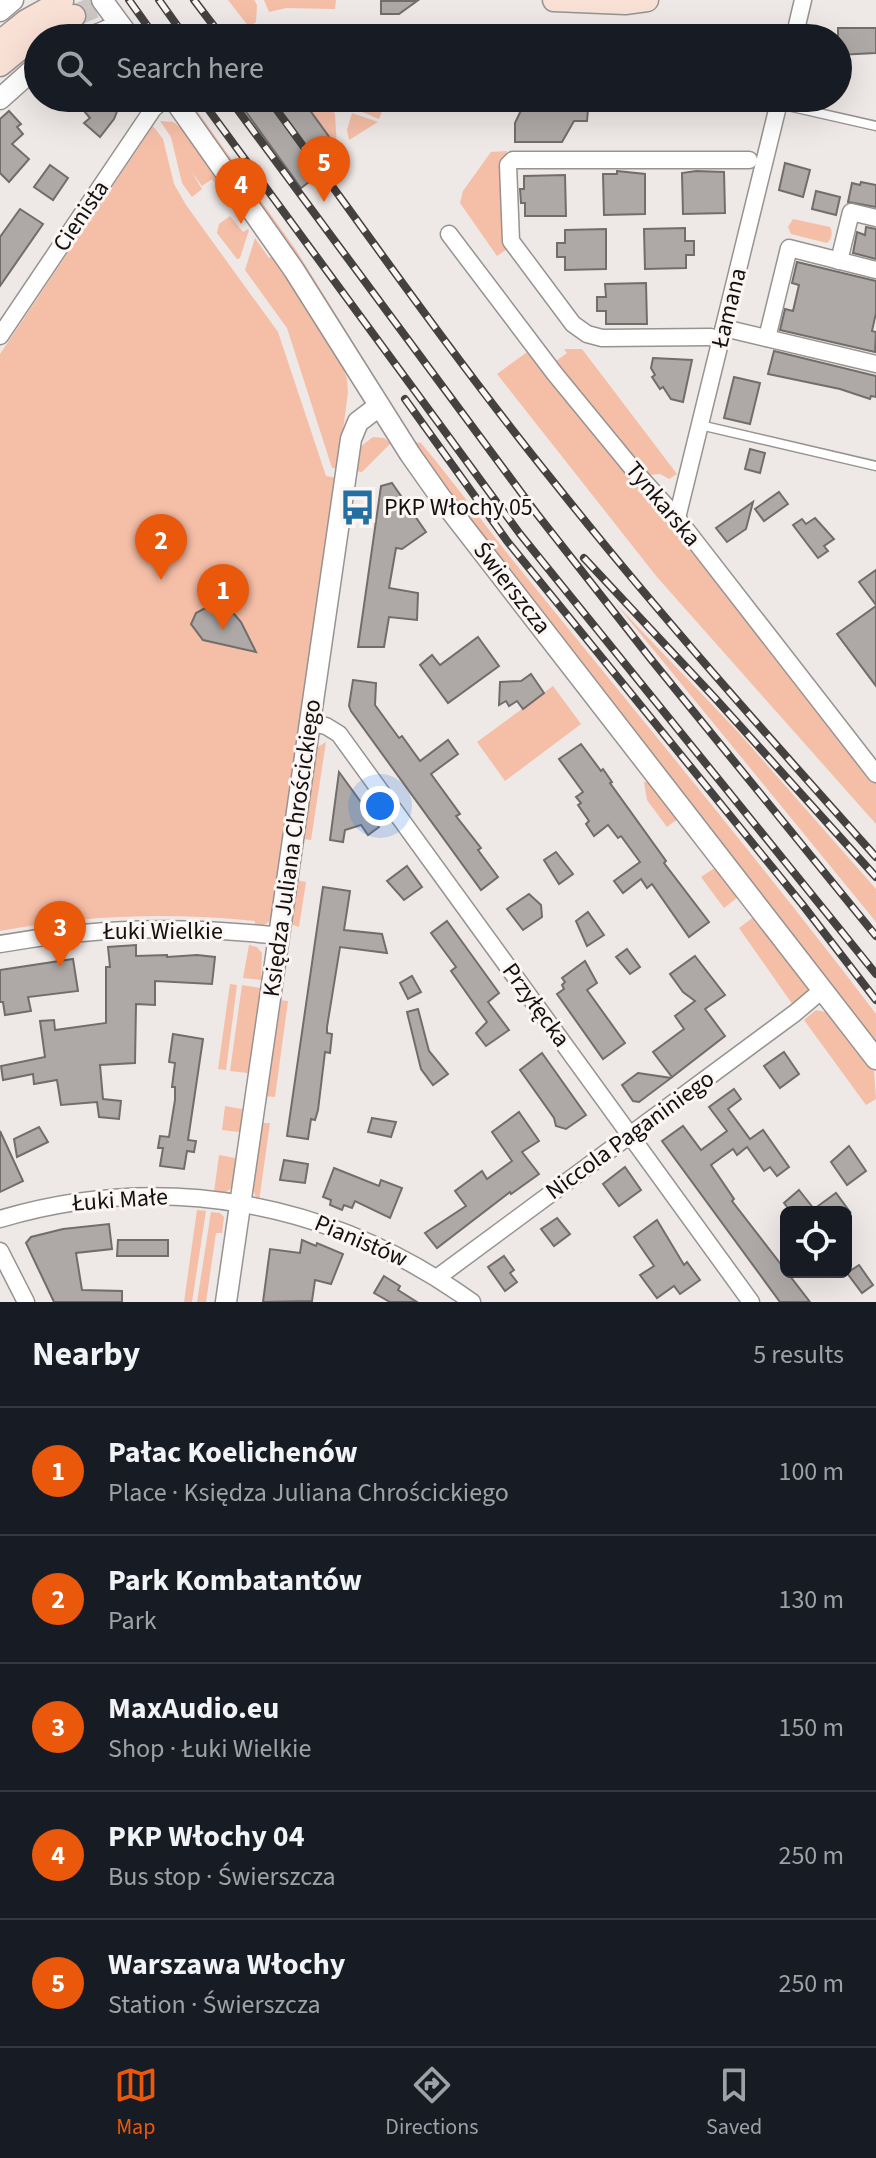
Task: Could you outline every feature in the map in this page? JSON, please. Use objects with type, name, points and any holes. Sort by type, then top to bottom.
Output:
[{"type":"main road","points":[[554,0],[625,3],[647,0]]},
{"type":"main road","points":[[0,42],[26,21],[68,8]]},
{"type":"main road","points":[[49,24],[68,8]]},
{"type":"main road","points":[[0,65],[24,46]]},
{"type":"street","points":[[0,11],[13,0]]},
{"type":"street","points":[[102,0],[120,24]]},
{"type":"street","points":[[797,24],[803,0]]},
{"type":"street","points":[[0,99],[24,78]]},
{"type":"street","name":"Cienista","points":[[0,336],[151,112]]},
{"type":"street","name":"Świerszcza","points":[[183,112],[294,270],[441,498],[876,1059]]},
{"type":"street","name":"Łamana","points":[[677,518],[757,160],[775,112]]},
{"type":"street","points":[[757,160],[513,160],[508,165],[511,241],[573,324],[587,334],[602,338],[719,334],[767,338],[876,364]]},
{"type":"street","points":[[839,261],[851,212],[876,218]]},
{"type":"street","name":"Tynkarska","points":[[449,234],[555,374],[677,518],[876,774]]},
{"type":"street","points":[[767,338],[789,248],[876,270]]},
{"type":"street","name":"Księdza Juliana Chrościckiego","points":[[226,1302],[352,432],[361,418],[379,406]]},
{"type":"street","name":"Przyłęcka","points":[[310,723],[326,726],[339,734],[751,1302]]},
{"type":"street","name":"Łuki Wielkie","points":[[0,944],[79,932],[170,927],[280,936]]},
{"type":"street","name":"Niccola Paganiniego","points":[[438,1277],[821,991]]},
{"type":"street","name":"Łuki Małe","points":[[0,1219],[44,1207],[111,1197],[179,1196],[240,1203]]},
{"type":"street","name":"Pianistów","points":[[240,1203],[295,1214],[365,1239],[438,1277],[472,1302]]},
{"type":"street","points":[[0,1251],[26,1302]]},
{"type":"lane","points":[[822,112],[876,126]]},
{"type":"lane","points":[[700,425],[876,466]]},
{"type":"shaded area","points":[[228,0],[254,0],[257,5],[256,22],[247,24]]},
{"type":"shaded area","points":[[264,0],[336,0],[335,9],[286,8],[269,12]]},
{"type":"shaded area","points":[[194,112],[198,112],[296,250],[415,442],[421,443],[876,1014],[876,1045],[443,488],[289,245]]},
{"type":"shaded area","points":[[311,112],[335,114],[337,148]]},
{"type":"shaded area","points":[[362,112],[382,112],[379,119]]},
{"type":"shaded area","points":[[352,113],[378,122],[349,140],[347,130]]},
{"type":"shaded area","points":[[160,121],[173,122],[183,129],[235,201],[230,204],[212,179],[202,186],[191,171],[202,189],[192,197],[182,183],[171,137]]},
{"type":"shaded area","points":[[153,126],[163,139],[174,184],[186,205],[278,332],[326,476],[337,478],[273,916],[266,924],[258,926],[255,926],[255,921],[159,916],[95,918],[0,931],[0,354]]},
{"type":"shaded area","points":[[507,151],[499,174],[504,187],[510,247],[497,256],[460,203],[463,191],[491,152]]},
{"type":"shaded area","points":[[230,216],[243,232],[249,230],[237,259],[217,233],[219,224]]},
{"type":"shaded area","points":[[793,219],[830,227],[830,240],[827,243],[791,234],[788,227]]},
{"type":"shaded area","points":[[255,238],[269,258],[274,255],[342,364],[348,392],[338,469],[332,468],[287,328],[245,270]]},
{"type":"shaded area","points":[[564,349],[582,349],[677,474],[669,479],[660,474],[649,475],[642,469],[556,361],[567,353]]},
{"type":"shaded area","points":[[530,350],[876,782],[876,824],[657,577],[497,374]]},
{"type":"shaded area","points":[[373,437],[384,438],[391,443],[362,472],[355,471],[360,447]]},
{"type":"shaded area","points":[[616,604],[738,732],[876,889],[876,922]]},
{"type":"shaded area","points":[[553,686],[581,724],[505,781],[477,742]]},
{"type":"shaded area","points":[[326,742],[311,840],[304,839],[314,754]]},
{"type":"shaded area","points":[[644,782],[650,782],[679,818],[667,827],[647,800]]},
{"type":"shaded area","points":[[713,869],[719,870],[739,896],[724,908],[701,877]]},
{"type":"shaded area","points":[[296,880],[306,882],[299,927],[290,924]]},
{"type":"shaded area","points":[[755,916],[808,985],[807,995],[795,1008],[739,928]]},
{"type":"shaded area","points":[[249,945],[257,947],[262,953],[261,976],[265,977],[261,980],[243,978]]},
{"type":"shaded area","points":[[230,984],[237,985],[226,1070],[218,1069]]},
{"type":"shaded area","points":[[242,985],[262,991],[251,1070],[248,1073],[230,1071]]},
{"type":"shaded area","points":[[279,1000],[288,1001],[275,1097],[266,1096]]},
{"type":"shaded area","points":[[816,1010],[830,1013],[874,1071],[876,1099],[866,1105],[804,1020]]},
{"type":"shaded area","points":[[225,1106],[245,1112],[239,1132],[222,1130]]},
{"type":"shaded area","points":[[261,1123],[270,1123],[259,1201],[255,1195],[253,1176]]},
{"type":"shaded area","points":[[219,1155],[238,1161],[234,1186],[225,1193],[214,1192]]},
{"type":"shaded area","points":[[197,1210],[206,1211],[192,1302],[184,1302]]},
{"type":"shaded area","points":[[211,1212],[224,1217],[222,1233],[216,1233],[206,1302],[197,1302]]},
{"type":"building","points":[[381,1],[417,1],[399,14],[381,14]]},
{"type":"building","points":[[852,28],[876,28],[876,53],[852,54]]},
{"type":"building","points":[[9,111],[21,124],[17,127],[23,134],[12,144],[29,159],[9,182],[0,173],[0,119]]},
{"type":"building","points":[[85,112],[117,112],[100,137],[84,123],[90,118]]},
{"type":"building","points":[[246,112],[311,112],[343,156],[301,188]]},
{"type":"building","points":[[520,112],[588,112],[587,121],[574,121],[562,142],[515,142],[515,123]]},
{"type":"building","points":[[785,163],[810,170],[803,197],[779,190]]},
{"type":"building","points":[[50,165],[68,178],[53,200],[34,187]]},
{"type":"building","points":[[617,171],[645,174],[645,214],[604,215],[603,174],[617,174]]},
{"type":"building","points":[[724,172],[725,213],[683,214],[682,173]]},
{"type":"building","points":[[565,175],[566,216],[525,216],[520,189],[524,189],[524,176]]},
{"type":"building","points":[[861,182],[876,185],[876,207],[848,202],[852,183],[860,185]]},
{"type":"building","points":[[816,191],[840,197],[836,215],[812,209]]},
{"type":"building","points":[[20,209],[43,224],[0,286],[0,237]]},
{"type":"building","points":[[866,227],[876,229],[876,259],[853,253],[857,232],[865,235]]},
{"type":"building","points":[[685,228],[685,241],[694,241],[694,255],[686,255],[686,268],[645,269],[644,229]]},
{"type":"building","points":[[606,229],[606,269],[565,270],[565,257],[557,257],[557,243],[565,243],[565,230]]},
{"type":"building","points":[[797,262],[876,281],[876,313],[872,331],[876,332],[875,352],[780,330],[785,309],[793,311],[799,285],[792,283]]},
{"type":"building","points":[[646,283],[647,324],[606,324],[606,311],[597,311],[597,297],[606,297],[605,284]]},
{"type":"building","points":[[774,351],[876,376],[876,397],[871,396],[870,399],[840,389],[768,374]]},
{"type":"building","points":[[653,358],[692,360],[683,402],[671,399],[663,387],[660,389],[652,377],[655,375],[651,368]]},
{"type":"building","points":[[734,377],[760,383],[750,424],[724,418]]},
{"type":"building","points":[[750,449],[765,453],[760,473],[745,469]]},
{"type":"building","points":[[392,483],[426,532],[402,549],[396,548],[389,588],[418,593],[417,620],[389,617],[384,647],[358,647],[381,486]]},
{"type":"building","points":[[779,492],[788,504],[764,521],[755,509]]},
{"type":"building","points":[[753,502],[746,529],[727,542],[716,528]]},
{"type":"building","points":[[815,518],[834,539],[824,546],[828,551],[818,558],[793,525],[802,519],[806,524]]},
{"type":"building","points":[[876,570],[876,605],[859,582]]},
{"type":"building","points":[[211,605],[234,610],[256,652],[203,640],[191,624],[196,613]]},
{"type":"building","points":[[876,606],[876,686],[837,634]]},
{"type":"building","points":[[478,637],[499,666],[448,703],[420,665],[432,655],[440,665]]},
{"type":"building","points":[[531,674],[544,693],[523,709],[517,701],[509,706],[506,701],[499,705],[500,682],[521,681]]},
{"type":"building","points":[[353,680],[376,683],[375,705],[420,761],[448,740],[458,754],[431,774],[460,814],[456,816],[481,848],[478,850],[498,877],[481,890],[351,711]]},
{"type":"building","points":[[581,744],[601,771],[603,769],[666,861],[664,863],[709,922],[689,937],[652,884],[647,888],[641,879],[623,893],[614,881],[640,862],[621,836],[618,838],[608,825],[594,836],[586,824],[589,821],[576,797],[583,792],[559,759]]},
{"type":"building","points":[[339,772],[379,827],[368,835],[361,825],[345,830],[343,842],[330,840]]},
{"type":"building","points":[[556,852],[573,874],[559,884],[544,860]]},
{"type":"building","points":[[407,866],[422,887],[404,900],[387,881]]},
{"type":"building","points":[[323,887],[350,891],[344,930],[382,934],[387,953],[340,947],[327,1027],[327,1033],[332,1034],[330,1053],[325,1052],[318,1110],[315,1120],[311,1119],[308,1139],[287,1136]]},
{"type":"building","points":[[529,894],[541,905],[542,917],[523,930],[507,909]]},
{"type":"building","points":[[588,912],[604,935],[587,946],[576,921]]},
{"type":"building","points":[[447,921],[499,993],[488,1002],[509,1030],[486,1046],[476,1033],[487,1022],[451,971],[456,967],[431,933]]},
{"type":"building","points":[[136,945],[136,956],[215,957],[212,984],[155,981],[155,1005],[136,1004],[135,1063],[100,1065],[103,1099],[121,1101],[119,1119],[99,1117],[97,1102],[61,1105],[57,1080],[34,1084],[33,1074],[3,1080],[1,1066],[45,1057],[40,1021],[54,1020],[55,1030],[106,1023],[106,967],[110,967],[108,947]]},
{"type":"building","points":[[627,949],[640,967],[630,974],[616,957]]},
{"type":"building","points":[[695,956],[725,995],[705,1009],[725,1036],[672,1077],[653,1052],[684,1029],[675,1016],[695,1001],[683,992],[670,974]]},
{"type":"building","points":[[73,959],[78,991],[28,997],[31,1011],[5,1015],[3,1002],[0,1002],[0,970]]},
{"type":"building","points":[[585,961],[597,983],[587,990],[625,1043],[603,1059],[557,994],[564,989],[562,978]]},
{"type":"building","points":[[412,976],[421,992],[408,999],[400,983]]},
{"type":"building","points":[[418,1009],[429,1051],[448,1074],[433,1085],[421,1069],[407,1012]]},
{"type":"building","points":[[173,1034],[203,1039],[188,1140],[196,1141],[194,1152],[187,1151],[184,1169],[160,1166],[163,1148],[158,1148],[160,1136],[169,1137],[175,1100],[175,1087],[172,1087],[175,1063],[169,1062]]},
{"type":"building","points":[[784,1052],[799,1074],[780,1088],[764,1066]]},
{"type":"building","points":[[542,1053],[586,1115],[566,1129],[556,1126],[554,1118],[520,1070]]},
{"type":"building","points":[[638,1073],[671,1078],[639,1102],[633,1101],[622,1085]]},
{"type":"building","points":[[734,1089],[741,1099],[728,1109],[750,1139],[763,1130],[789,1167],[777,1176],[770,1167],[764,1171],[747,1147],[737,1155],[733,1149],[711,1165],[734,1199],[732,1201],[780,1263],[780,1278],[791,1278],[810,1302],[780,1302],[662,1141],[683,1126],[701,1150],[727,1131],[709,1107]]},
{"type":"building","points":[[519,1112],[539,1141],[522,1152],[539,1174],[510,1192],[437,1248],[425,1233],[466,1206],[455,1191],[482,1171],[487,1179],[512,1161],[492,1132]]},
{"type":"building","points":[[372,1118],[396,1122],[391,1137],[368,1132]]},
{"type":"building","points":[[39,1127],[48,1142],[17,1157],[14,1139]]},
{"type":"building","points":[[0,1131],[23,1181],[0,1192]]},
{"type":"building","points":[[849,1146],[866,1171],[847,1185],[831,1162]]},
{"type":"building","points":[[284,1160],[308,1164],[305,1183],[280,1180]]},
{"type":"building","points":[[625,1167],[641,1190],[619,1206],[603,1184]]},
{"type":"building","points":[[334,1168],[379,1186],[381,1180],[402,1188],[390,1218],[355,1201],[352,1208],[344,1205],[342,1210],[330,1205],[331,1200],[323,1197]]},
{"type":"building","points":[[799,1190],[812,1206],[786,1206],[784,1203]]},
{"type":"building","points":[[836,1193],[846,1206],[818,1206]]},
{"type":"building","points":[[557,1218],[570,1234],[554,1246],[541,1229]]},
{"type":"building","points":[[657,1220],[684,1265],[687,1262],[700,1280],[680,1294],[674,1286],[657,1298],[640,1275],[654,1266],[634,1237]]},
{"type":"building","points":[[109,1224],[112,1249],[76,1253],[82,1290],[122,1291],[122,1302],[54,1302],[26,1243],[31,1237],[63,1229]]},
{"type":"building","points":[[118,1240],[168,1240],[168,1256],[117,1256]]},
{"type":"building","points":[[302,1240],[343,1254],[331,1284],[315,1280],[312,1301],[263,1302],[270,1249],[300,1253]]},
{"type":"building","points":[[504,1256],[514,1270],[510,1273],[517,1282],[505,1291],[488,1267]]},
{"type":"building","points":[[859,1265],[873,1285],[862,1293],[851,1278],[852,1270]]},
{"type":"building","points":[[384,1276],[417,1302],[390,1302],[374,1293]]},
{"type":"tunnel","points":[[74,16],[111,0]]},
{"type":"railway","points":[[129,0],[146,24]]},
{"type":"railway","points":[[159,0],[176,24]]},
{"type":"railway","points":[[194,0],[212,24]]},
{"type":"railway","points":[[210,112],[520,534],[876,974]]},
{"type":"railway","points":[[239,112],[537,514],[876,936]]},
{"type":"railway","points":[[278,112],[444,339],[553,481],[671,625],[876,857]]},
{"type":"railway","points":[[405,399],[507,541],[802,904],[876,1000]]},
{"type":"railway","points":[[584,558],[876,877]]},
{"type":"place","name":"Warszawa Włochy","points":[[324,202]]},
{"type":"place","name":"PKP Włochy 04","points":[[241,224]]},
{"type":"place","name":"PKP Włochy 05","points":[[358,507]]},
{"type":"place","name":"Park Kombatantów","points":[[161,580]]},
{"type":"place","name":"Pałac Koelichenów","points":[[223,630]]},
{"type":"place","name":"MaxAudio.eu","points":[[60,967]]}]
